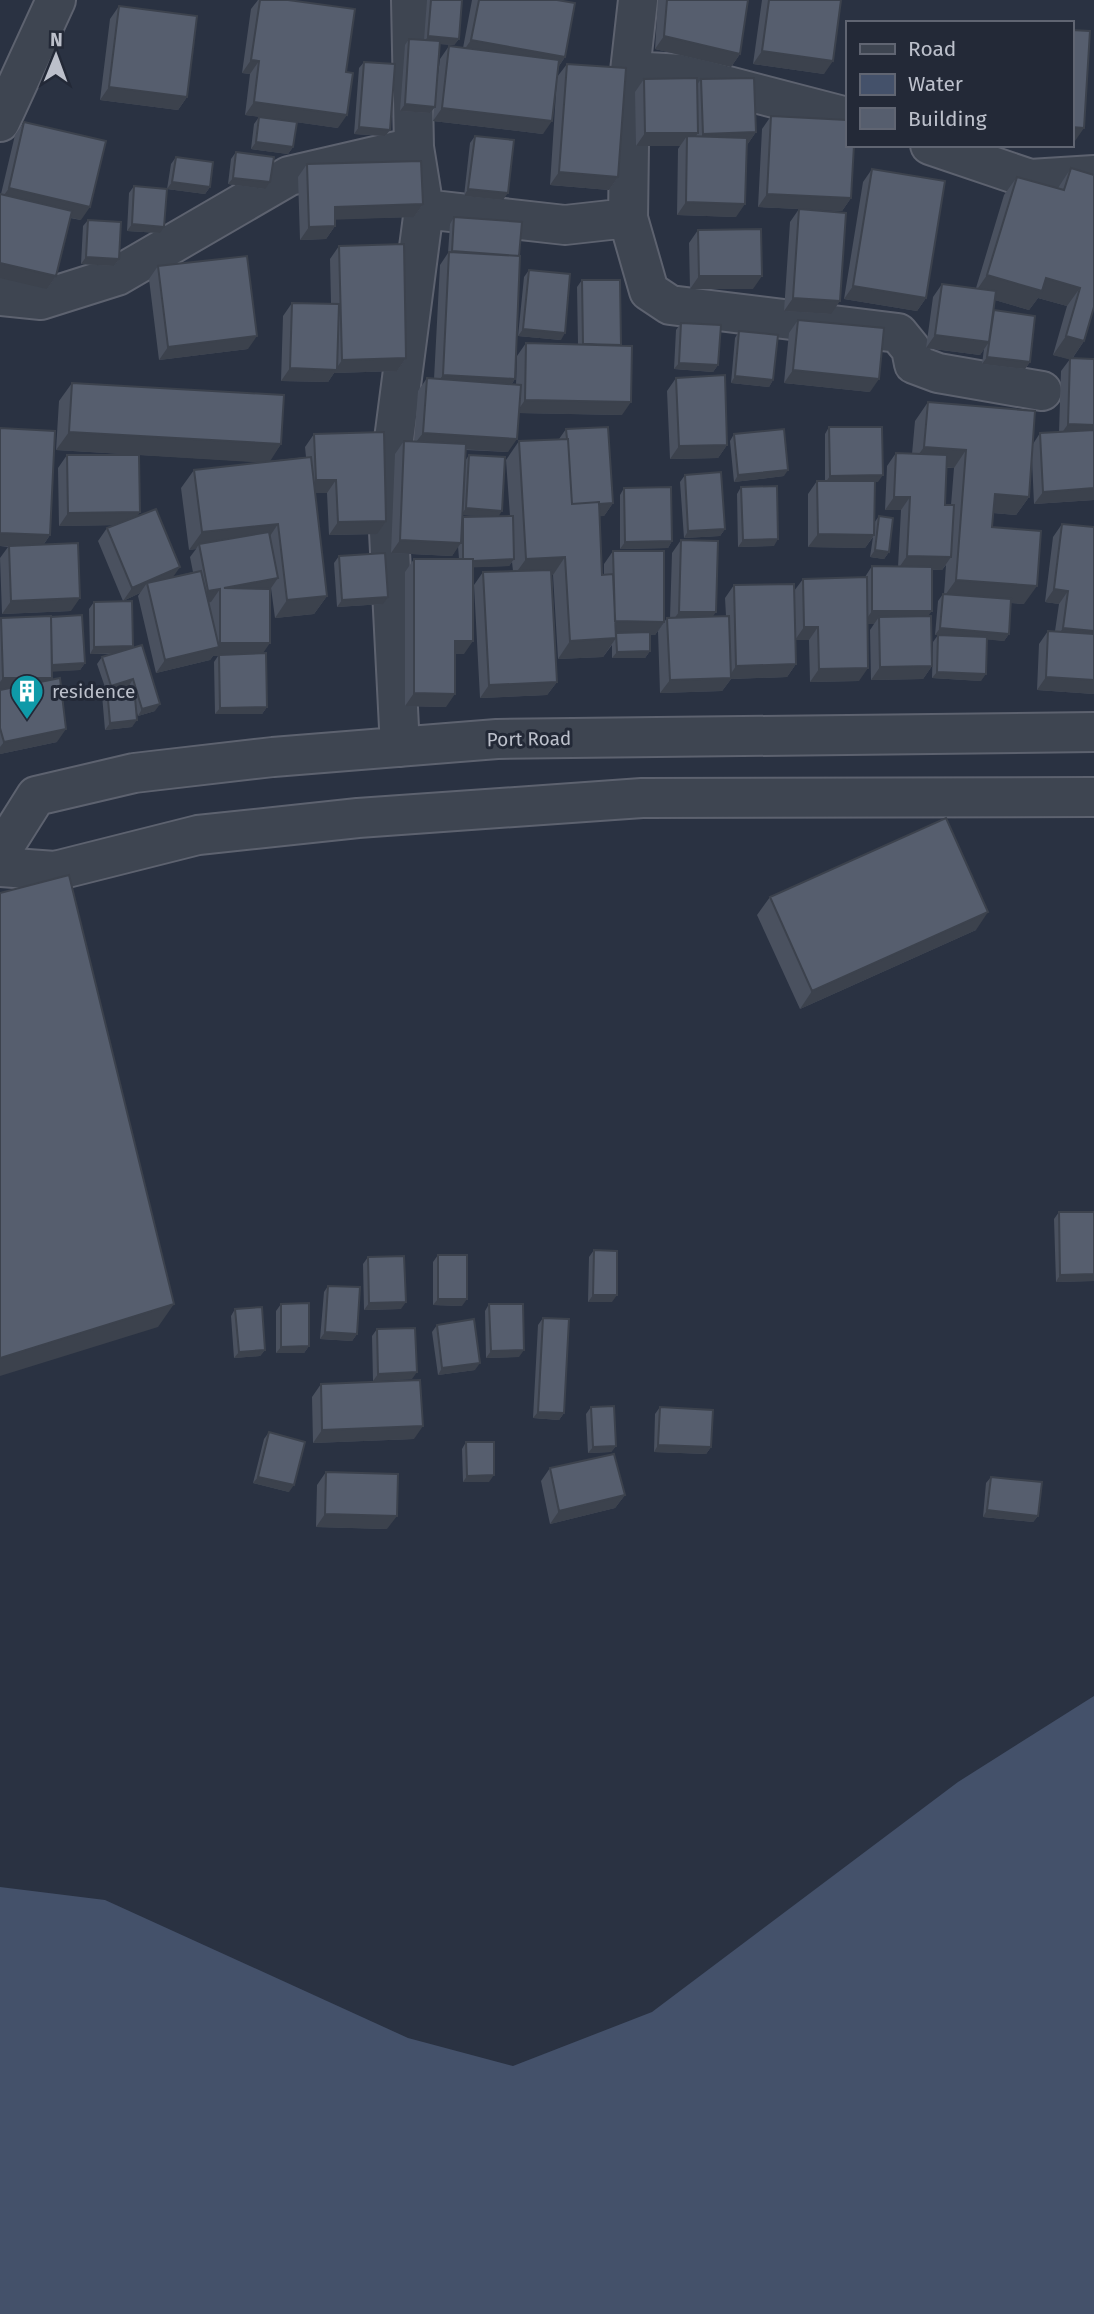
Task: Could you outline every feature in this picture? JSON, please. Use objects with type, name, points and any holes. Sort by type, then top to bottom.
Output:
[{"type":"street","points":[[0,122],[59,0]]},
{"type":"street","points":[[400,747],[387,493],[424,209],[414,147],[411,0]]},
{"type":"street","points":[[638,0],[630,71],[628,218],[649,291],[670,305],[898,333],[911,349],[914,364],[938,373],[1042,391]]},
{"type":"street","points":[[630,71],[682,74],[846,117]]},
{"type":"street","points":[[0,296],[41,300],[117,275],[289,176],[414,147]]},
{"type":"street","points":[[936,147],[1030,179],[1094,175]]},
{"type":"street","points":[[424,209],[565,225],[628,218]]},
{"type":"street","name":"Port Road","points":[[0,853],[36,796],[134,773],[273,757],[497,739],[1094,733]]},
{"type":"street","points":[[0,867],[55,871],[198,835],[278,826],[642,798],[1094,797]]},
{"type":"water","points":[[1094,1696],[1094,2314],[0,2314],[0,1887],[105,1900],[408,2038],[513,2066],[652,2012],[958,1782]]},
{"type":"building","points":[[260,0],[288,0],[355,9],[346,72],[353,73],[347,115],[254,102],[259,61],[251,60]]},
{"type":"building","points":[[431,0],[462,0],[459,39],[428,36]]},
{"type":"building","points":[[479,0],[557,0],[575,3],[565,57],[471,40]]},
{"type":"building","points":[[667,0],[748,0],[740,54],[664,36]]},
{"type":"building","points":[[769,0],[841,0],[833,61],[762,51]]},
{"type":"building","points":[[119,6],[197,16],[187,97],[109,87]]},
{"type":"building","points":[[1073,30],[1090,31],[1084,128],[1073,127]]},
{"type":"building","points":[[409,39],[440,41],[435,107],[405,104]]},
{"type":"building","points":[[449,46],[559,60],[552,121],[442,108]]},
{"type":"building","points":[[364,62],[395,64],[390,130],[359,127]]},
{"type":"building","points":[[567,64],[626,68],[618,177],[559,172]]},
{"type":"building","points":[[697,78],[698,133],[645,133],[644,79]]},
{"type":"building","points":[[754,78],[756,132],[703,134],[701,79]]},
{"type":"building","points":[[771,116],[846,120],[846,147],[854,147],[851,198],[767,194]]},
{"type":"building","points":[[259,117],[297,122],[293,147],[256,142]]},
{"type":"building","points":[[24,122],[106,141],[90,207],[9,188]]},
{"type":"building","points":[[475,136],[514,140],[508,193],[468,189]]},
{"type":"building","points":[[687,136],[747,138],[745,204],[686,202]]},
{"type":"building","points":[[236,152],[274,157],[270,182],[233,178]]},
{"type":"building","points":[[176,157],[213,162],[210,187],[172,182]]},
{"type":"building","points":[[421,161],[423,204],[335,207],[335,226],[309,227],[307,164]]},
{"type":"building","points":[[1071,168],[1094,175],[1094,307],[1084,341],[1066,336],[1080,288],[1046,278],[1042,291],[987,275],[1017,177],[1064,190]]},
{"type":"building","points":[[872,169],[945,181],[926,298],[853,286]]},
{"type":"building","points":[[134,186],[167,189],[164,227],[132,224]]},
{"type":"building","points":[[0,194],[72,211],[56,276],[0,263]]},
{"type":"building","points":[[799,209],[846,213],[840,301],[793,298]]},
{"type":"building","points":[[454,217],[522,222],[519,256],[452,251]]},
{"type":"building","points":[[88,220],[121,222],[119,259],[86,257]]},
{"type":"building","points":[[761,229],[762,276],[699,276],[698,230]]},
{"type":"building","points":[[404,244],[406,358],[342,360],[339,246]]},
{"type":"building","points":[[449,252],[520,256],[515,379],[443,375]]},
{"type":"building","points":[[247,256],[257,336],[168,347],[158,266]]},
{"type":"building","points":[[529,270],[570,274],[565,333],[523,329]]},
{"type":"building","points":[[582,280],[620,280],[621,345],[583,344]]},
{"type":"building","points":[[942,284],[996,291],[989,342],[935,335]]},
{"type":"building","points":[[292,303],[339,304],[337,370],[290,368]]},
{"type":"building","points":[[994,310],[1035,316],[1030,362],[987,357]]},
{"type":"building","points":[[798,320],[884,328],[879,379],[793,370]]},
{"type":"building","points":[[681,323],[721,325],[718,365],[679,363]]},
{"type":"building","points":[[739,331],[778,335],[773,380],[735,376]]},
{"type":"building","points":[[526,343],[632,346],[631,402],[525,400]]},
{"type":"building","points":[[1070,358],[1094,359],[1094,425],[1068,424]]},
{"type":"building","points":[[725,375],[727,445],[679,446],[676,378]]},
{"type":"building","points":[[427,378],[521,385],[517,439],[423,433]]},
{"type":"building","points":[[72,383],[284,395],[281,444],[69,432]]},
{"type":"building","points":[[928,402],[1035,411],[1029,497],[995,494],[992,527],[1041,531],[1037,586],[956,580],[966,450],[924,447]]},
{"type":"building","points":[[608,427],[613,503],[572,504],[566,429]]},
{"type":"building","points":[[829,427],[882,427],[883,475],[830,476]]},
{"type":"building","points":[[0,428],[55,431],[50,535],[0,533]]},
{"type":"building","points":[[784,429],[788,470],[738,475],[734,434]]},
{"type":"building","points":[[1094,430],[1094,488],[1043,492],[1040,433]]},
{"type":"building","points":[[384,432],[386,521],[338,522],[336,480],[316,480],[314,434]]},
{"type":"building","points":[[568,439],[572,504],[599,502],[602,575],[613,574],[616,638],[570,641],[565,557],[526,559],[519,441]]},
{"type":"building","points":[[404,441],[466,444],[461,543],[400,540]]},
{"type":"building","points":[[896,453],[947,455],[945,505],[954,505],[951,557],[907,556],[910,497],[894,497]]},
{"type":"building","points":[[67,455],[139,455],[140,512],[68,513]]},
{"type":"building","points":[[469,455],[505,457],[502,511],[466,508]]},
{"type":"building","points":[[311,457],[327,596],[287,600],[278,524],[202,532],[194,470]]},
{"type":"building","points":[[721,472],[725,529],[688,531],[685,475]]},
{"type":"building","points":[[817,481],[875,481],[874,535],[818,534]]},
{"type":"building","points":[[777,486],[778,539],[743,540],[741,487]]},
{"type":"building","points":[[671,487],[672,541],[625,542],[624,488]]},
{"type":"building","points":[[156,509],[180,567],[132,588],[107,528]]},
{"type":"building","points":[[513,516],[514,559],[463,559],[463,517]]},
{"type":"building","points":[[879,516],[893,518],[889,552],[875,550]]},
{"type":"building","points":[[1062,524],[1094,527],[1094,631],[1063,628],[1068,591],[1054,589]]},
{"type":"building","points":[[269,532],[278,578],[224,588],[270,589],[270,643],[220,643],[220,589],[208,591],[199,544]]},
{"type":"building","points":[[681,540],[718,541],[716,612],[679,612]]},
{"type":"building","points":[[78,543],[80,598],[11,601],[9,546]]},
{"type":"building","points":[[613,551],[664,551],[664,622],[615,621]]},
{"type":"building","points":[[385,553],[388,597],[342,600],[339,556]]},
{"type":"building","points":[[414,559],[473,559],[473,641],[455,641],[455,694],[414,693]]},
{"type":"building","points":[[872,566],[932,567],[932,611],[872,611]]},
{"type":"building","points":[[551,570],[557,682],[489,685],[483,572]]},
{"type":"building","points":[[201,571],[219,647],[165,660],[147,583]]},
{"type":"building","points":[[867,577],[868,668],[819,669],[818,627],[804,627],[803,579]]},
{"type":"building","points":[[794,584],[796,664],[736,666],[734,585]]},
{"type":"building","points":[[943,594],[1011,599],[1009,634],[940,628]]},
{"type":"building","points":[[132,601],[133,646],[94,647],[94,602]]},
{"type":"building","points":[[82,615],[85,663],[52,665],[51,617]]},
{"type":"building","points":[[51,616],[52,678],[3,678],[1,618]]},
{"type":"building","points":[[729,616],[731,678],[670,680],[667,618]]},
{"type":"building","points":[[931,616],[932,666],[880,667],[879,617]]},
{"type":"building","points":[[1048,631],[1094,634],[1094,680],[1046,677]]},
{"type":"building","points":[[650,632],[650,651],[617,652],[616,633]]},
{"type":"building","points":[[938,635],[987,637],[986,674],[937,672]]},
{"type":"building","points":[[142,645],[160,704],[142,709],[133,679],[111,686],[102,657]]},
{"type":"building","points":[[266,653],[267,707],[220,708],[219,655]]},
{"type":"building","name":"residence","points":[[60,678],[66,729],[4,742],[0,728],[0,690]]},
{"type":"building","points":[[134,686],[137,720],[110,723],[107,688]]},
{"type":"building","points":[[946,818],[988,912],[812,991],[770,897]]},
{"type":"building","points":[[69,875],[174,1304],[0,1358],[0,893]]},
{"type":"building","points":[[1059,1212],[1094,1212],[1094,1274],[1060,1275]]},
{"type":"building","points":[[594,1250],[617,1251],[617,1295],[593,1295]]},
{"type":"building","points":[[438,1255],[467,1255],[467,1299],[438,1299]]},
{"type":"building","points":[[404,1256],[406,1302],[369,1303],[368,1257]]},
{"type":"building","points":[[328,1286],[360,1287],[357,1334],[325,1332]]},
{"type":"building","points":[[309,1303],[309,1346],[281,1347],[281,1304]]},
{"type":"building","points":[[489,1304],[523,1304],[524,1350],[491,1351]]},
{"type":"building","points":[[262,1307],[265,1350],[239,1352],[235,1309]]},
{"type":"building","points":[[543,1318],[569,1319],[564,1413],[538,1412]]},
{"type":"building","points":[[474,1319],[480,1363],[442,1368],[437,1325]]},
{"type":"building","points":[[415,1328],[417,1372],[378,1374],[377,1329]]},
{"type":"building","points":[[420,1380],[423,1426],[322,1430],[321,1384]]},
{"type":"building","points":[[614,1406],[616,1446],[593,1447],[591,1407]]},
{"type":"building","points":[[660,1407],[713,1410],[711,1447],[658,1445]]},
{"type":"building","points":[[269,1432],[305,1442],[294,1485],[258,1477]]},
{"type":"building","points":[[466,1442],[494,1442],[494,1475],[467,1476]]},
{"type":"building","points":[[614,1454],[625,1495],[559,1511],[550,1468]]},
{"type":"building","points":[[326,1472],[398,1474],[397,1516],[325,1514]]},
{"type":"building","points":[[991,1477],[1042,1482],[1038,1516],[987,1510]]},
{"type":"place","name":"residence","points":[[27,721]]}]
